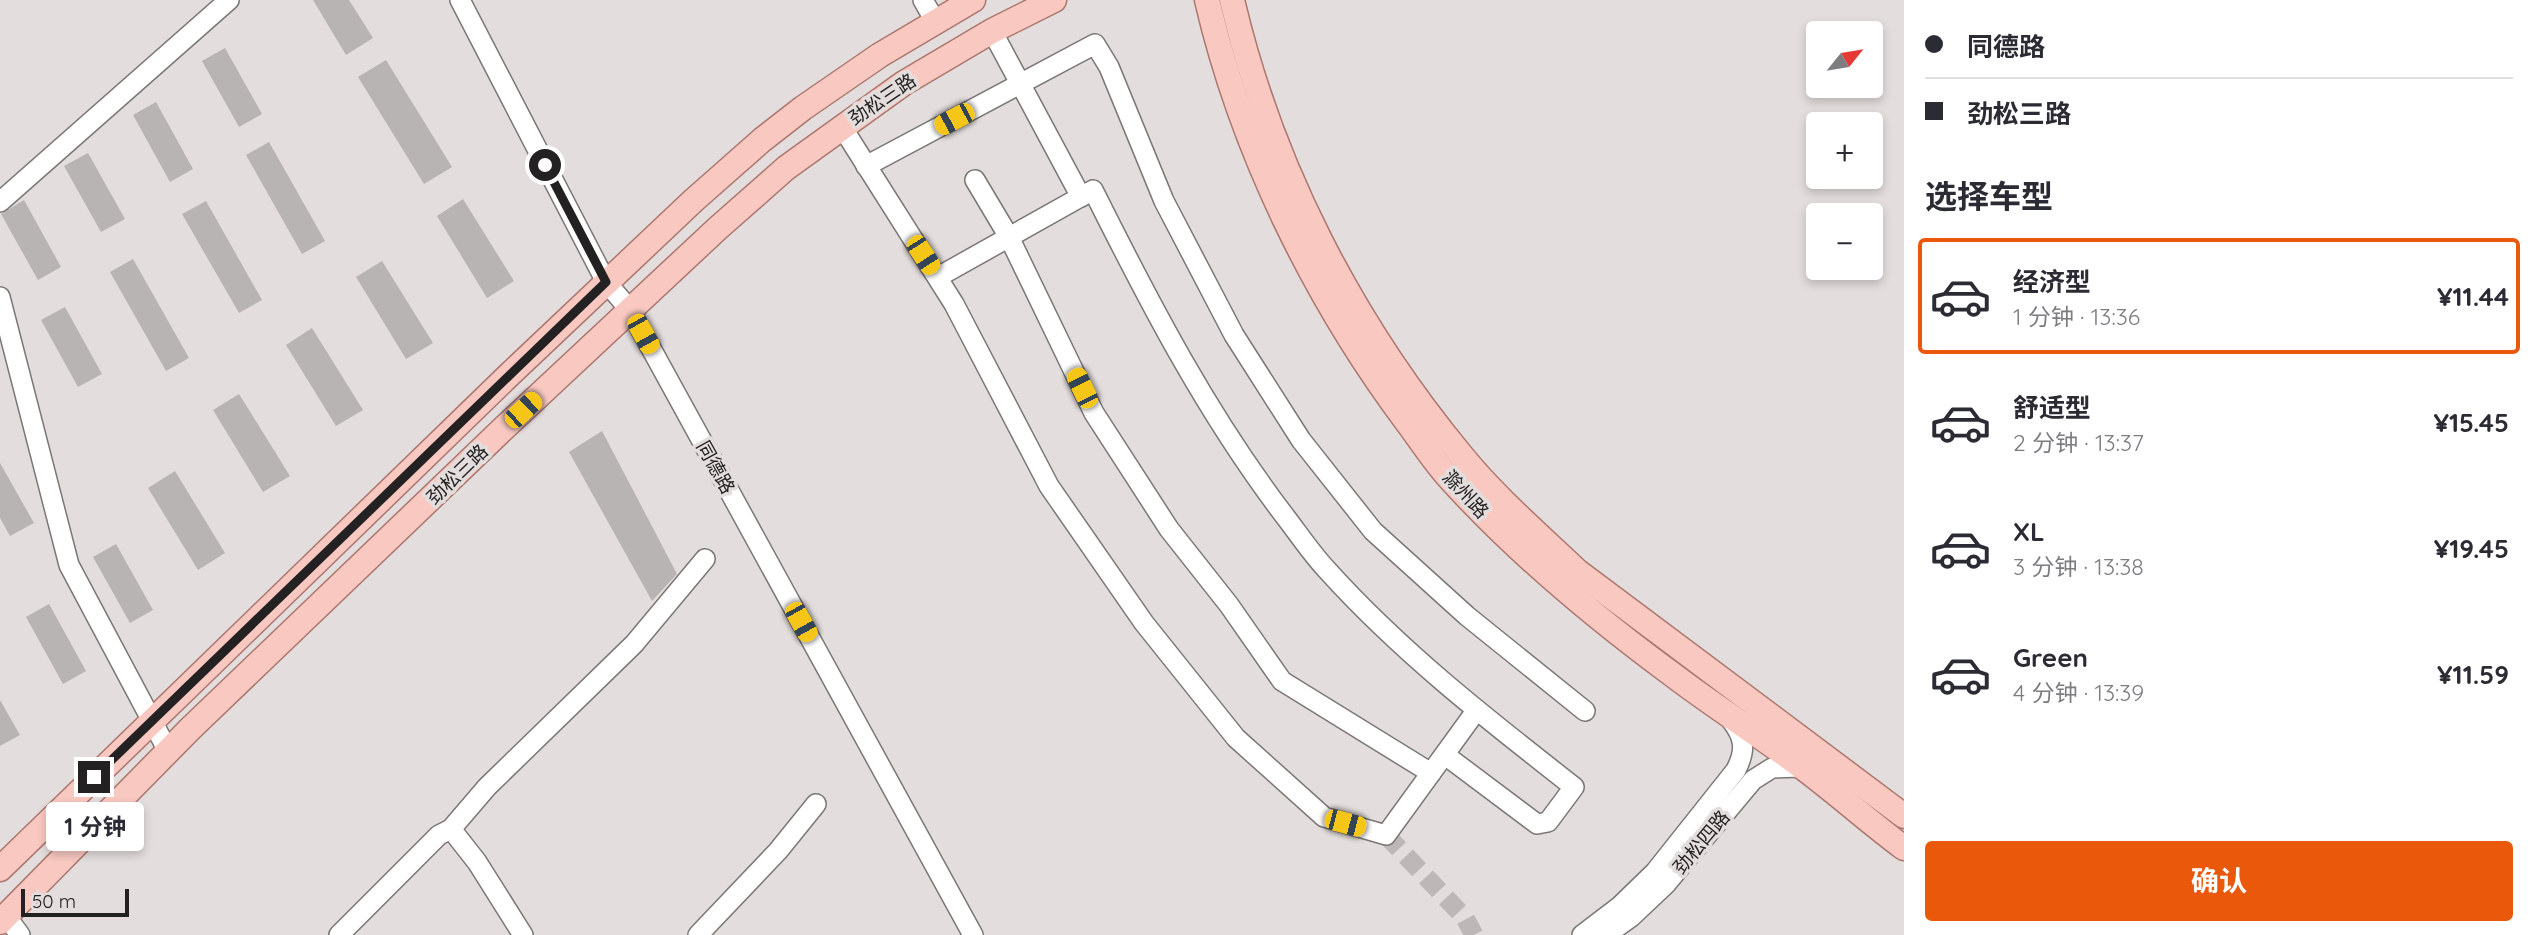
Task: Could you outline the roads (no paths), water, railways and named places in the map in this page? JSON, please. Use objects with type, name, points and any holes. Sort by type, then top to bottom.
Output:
[{"type":"main road","name":"劲松三路","points":[[0,869],[694,200],[762,140],[846,78],[929,11],[974,0]]},
{"type":"main road","name":"劲松三路","points":[[9,924],[168,751],[630,310],[786,168],[904,83],[992,31],[1054,0]]},
{"type":"main road","points":[[1190,0],[1209,10]]},
{"type":"main road","name":"滁州路","points":[[1232,0],[1264,107],[1310,220],[1366,324],[1402,378],[1462,457],[1577,571],[1904,816]]},
{"type":"main road","name":"滁州路","points":[[1209,10],[1243,117],[1290,232],[1316,282],[1384,391],[1451,480],[1513,542],[1564,587],[1671,674],[1802,767],[1901,847]]},
{"type":"street","points":[[0,202],[229,0]]},
{"type":"street","name":"同德路","points":[[460,0],[606,282],[630,310],[973,935]]},
{"type":"street","points":[[992,31],[1081,197]]},
{"type":"street","points":[[866,166],[1095,44],[1109,67],[1164,201],[1234,335],[1301,440],[1373,531],[1467,616],[1585,711]]},
{"type":"street","points":[[842,127],[954,304],[1049,485],[1144,623],[1236,738],[1324,817],[1387,835],[1476,711]]},
{"type":"street","points":[[975,180],[1009,237],[1094,413],[1169,529],[1229,605],[1282,681],[1431,773]]},
{"type":"street","points":[[938,277],[1093,190],[1163,328],[1247,467],[1325,568],[1397,643],[1476,711],[1574,787],[1548,822],[1537,824],[1445,755]]},
{"type":"street","points":[[0,298],[69,565],[168,751]]},
{"type":"street","points":[[339,935],[439,835],[451,829],[487,787],[634,645],[705,559]]},
{"type":"street","points":[[1582,935],[1620,906],[1655,872],[1744,775],[1744,739],[1726,713]]},
{"type":"street","name":"劲松四路","points":[[1606,935],[1666,884],[1744,775],[1772,768],[1802,767]]},
{"type":"street","points":[[698,935],[778,851],[816,804]]},
{"type":"street","points":[[451,829],[477,862],[523,935]]},
{"type":"tunnel","points":[[1386,835],[1465,918],[1474,935]]}]
